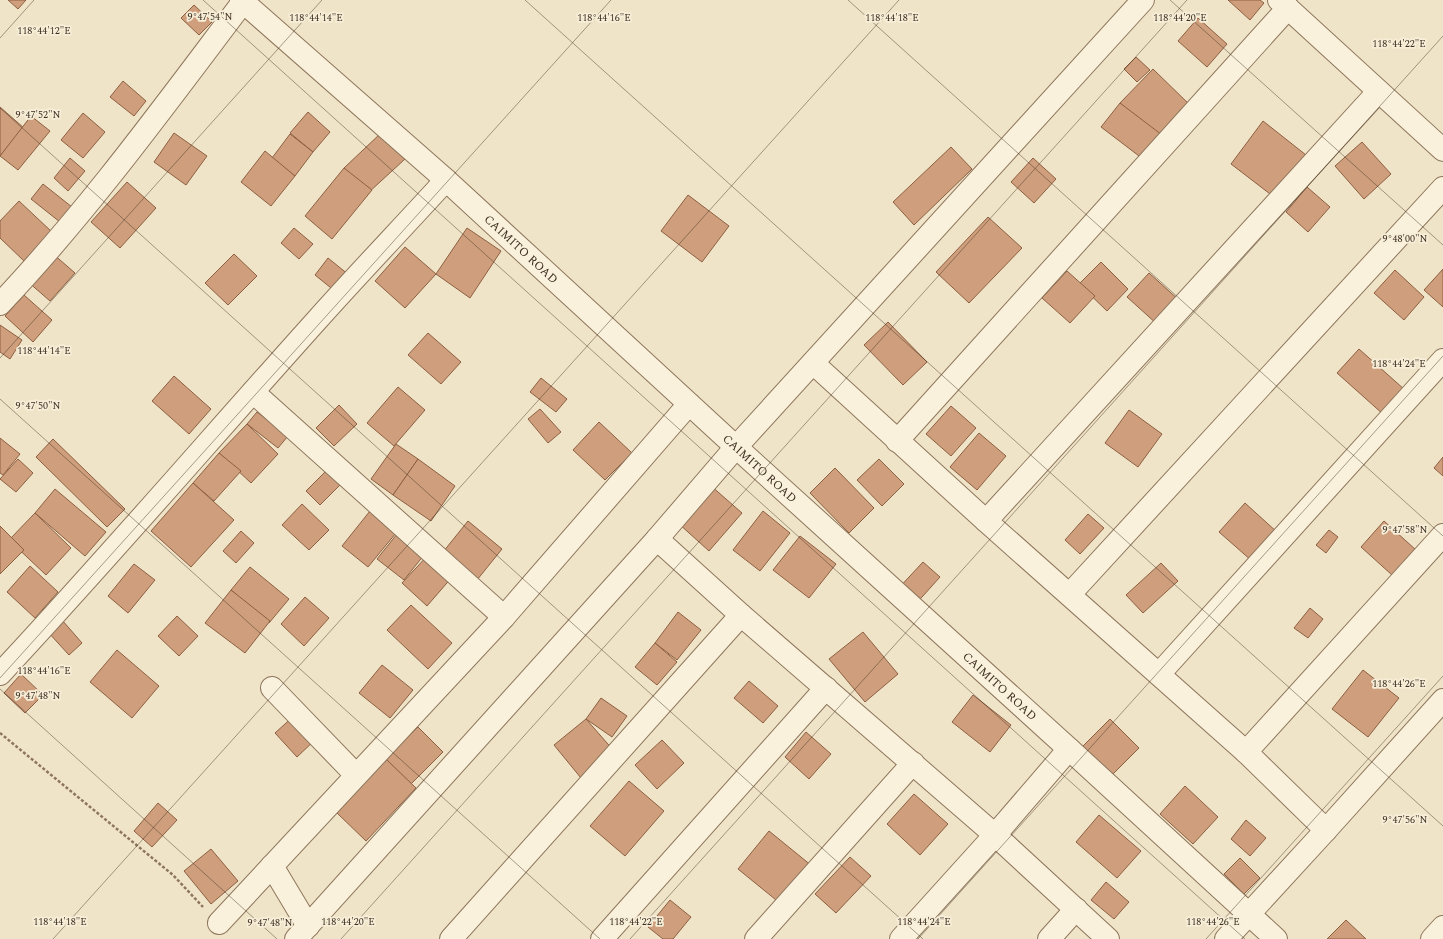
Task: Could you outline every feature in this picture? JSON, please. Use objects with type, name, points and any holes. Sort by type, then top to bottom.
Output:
[{"type":"street","points":[[272,866],[302,932],[657,539],[736,447],[1142,0]]},
{"type":"street","points":[[0,304],[111,176],[242,1]]},
{"type":"street","name":"CAIMITO ROAD","points":[[242,1],[446,180],[736,447],[1276,939]]},
{"type":"street","points":[[897,441],[1284,4],[1378,92],[1443,150]]},
{"type":"street","points":[[986,521],[1378,92]]},
{"type":"street","points":[[0,674],[137,525],[317,320],[446,180]]},
{"type":"street","points":[[1070,594],[1443,188]]},
{"type":"street","points":[[1159,674],[1443,360]]},
{"type":"street","points":[[813,363],[986,521],[1070,594],[1246,752],[1326,830]]},
{"type":"street","points":[[253,392],[504,617]]},
{"type":"street","points":[[219,923],[504,617],[689,404]]},
{"type":"street","points":[[1246,752],[1443,535]]},
{"type":"street","points":[[657,539],[741,615],[913,763],[1108,939]]},
{"type":"street","points":[[451,939],[741,615]]},
{"type":"street","points":[[272,688],[356,775]]},
{"type":"street","points":[[602,939],[826,688]]},
{"type":"street","points":[[1226,939],[1443,700]]},
{"type":"street","points":[[901,939],[995,836],[1069,749]]},
{"type":"street","points":[[756,939],[913,763]]},
{"type":"street","points":[[1050,939],[1076,909]]},
{"type":"street","points":[[1432,939],[1443,927]]},
{"type":"path","points":[[0,733],[173,875],[219,923]]},
{"type":"building","points":[[8,0],[26,0],[18,9]]},
{"type":"building","points":[[1228,0],[1260,0],[1264,3],[1250,20]]},
{"type":"building","points":[[194,5],[212,22],[199,35],[181,18]]},
{"type":"building","points":[[1198,18],[1227,44],[1207,67],[1178,41]]},
{"type":"building","points":[[1136,57],[1150,70],[1137,82],[1124,69]]},
{"type":"building","points":[[1153,69],[1193,108],[1160,142],[1120,103]]},
{"type":"building","points":[[123,81],[146,101],[134,116],[110,97]]},
{"type":"building","points":[[1120,103],[1162,135],[1143,159],[1101,127]]},
{"type":"building","points":[[0,107],[24,128],[0,156]]},
{"type":"building","points":[[308,112],[330,132],[313,152],[290,133]]},
{"type":"building","points":[[83,113],[105,132],[83,158],[61,140]]},
{"type":"building","points":[[31,116],[50,131],[18,170],[0,156]]},
{"type":"building","points":[[1263,121],[1306,155],[1274,197],[1231,164]]},
{"type":"building","points":[[174,133],[207,156],[186,185],[154,162]]},
{"type":"building","points":[[381,133],[405,159],[368,193],[344,168]]},
{"type":"building","points":[[290,134],[313,152],[295,176],[272,158]]},
{"type":"building","points":[[1362,142],[1391,174],[1364,199],[1335,166]]},
{"type":"building","points":[[951,147],[972,169],[914,225],[893,202]]},
{"type":"building","points":[[265,151],[295,176],[271,206],[241,182]]},
{"type":"building","points":[[70,158],[85,171],[68,191],[54,178]]},
{"type":"building","points":[[1033,158],[1056,179],[1034,203],[1011,182]]},
{"type":"building","points":[[344,168],[372,190],[332,239],[305,216]]},
{"type":"building","points":[[127,182],[156,208],[120,248],[91,222]]},
{"type":"building","points":[[43,184],[77,211],[65,226],[31,199]]},
{"type":"building","points":[[1307,187],[1330,207],[1308,232],[1286,212]]},
{"type":"building","points":[[688,195],[729,226],[702,262],[661,231]]},
{"type":"building","points":[[19,201],[52,232],[24,261],[0,238],[0,221]]},
{"type":"building","points":[[988,217],[1022,248],[969,303],[936,272]]},
{"type":"building","points":[[294,228],[313,244],[299,259],[281,243]]},
{"type":"building","points":[[467,228],[501,251],[470,298],[436,274]]},
{"type":"building","points":[[405,247],[436,274],[405,308],[375,281]]},
{"type":"building","points":[[52,253],[75,273],[50,301],[27,281]]},
{"type":"building","points":[[234,254],[257,276],[228,305],[205,283]]},
{"type":"building","points":[[328,258],[349,275],[336,292],[315,275]]},
{"type":"building","points":[[1101,262],[1128,289],[1107,311],[1079,284]]},
{"type":"building","points":[[1443,269],[1443,307],[1424,290]]},
{"type":"building","points":[[1395,270],[1424,297],[1404,320],[1374,293]]},
{"type":"building","points":[[1067,271],[1095,296],[1070,323],[1042,298]]},
{"type":"building","points":[[1149,273],[1180,301],[1158,325],[1127,297]]},
{"type":"building","points":[[24,295],[52,320],[33,342],[5,316]]},
{"type":"building","points":[[888,322],[927,362],[903,385],[864,345]]},
{"type":"building","points":[[0,325],[22,340],[10,359],[0,352]]},
{"type":"building","points":[[428,333],[461,362],[441,384],[408,355]]},
{"type":"building","points":[[1359,349],[1405,390],[1384,415],[1337,373]]},
{"type":"building","points":[[174,376],[211,409],[189,434],[152,401]]},
{"type":"building","points":[[541,378],[567,399],[556,412],[530,392]]},
{"type":"building","points":[[398,387],[425,410],[394,446],[367,423]]},
{"type":"building","points":[[339,405],[357,424],[334,446],[316,428]]},
{"type":"building","points":[[951,406],[976,428],[951,456],[926,434]]},
{"type":"building","points":[[540,409],[561,432],[548,443],[528,419]]},
{"type":"building","points":[[1129,410],[1162,434],[1138,467],[1105,443]]},
{"type":"building","points":[[257,412],[288,436],[278,448],[247,424]]},
{"type":"building","points":[[599,422],[632,453],[605,480],[573,450]]},
{"type":"building","points":[[247,424],[278,454],[251,483],[219,453]]},
{"type":"building","points":[[979,433],[1006,456],[977,490],[950,467]]},
{"type":"building","points":[[0,438],[20,454],[3,475],[0,473]]},
{"type":"building","points":[[53,439],[125,509],[107,527],[36,457]]},
{"type":"building","points":[[396,444],[418,459],[393,495],[371,479]]},
{"type":"building","points":[[219,453],[241,471],[214,501],[193,483]]},
{"type":"building","points":[[1443,457],[1443,476],[1434,468]]},
{"type":"building","points":[[18,459],[33,473],[16,492],[0,479]]},
{"type":"building","points":[[418,459],[455,486],[431,521],[393,495]]},
{"type":"building","points":[[879,459],[904,484],[882,506],[857,480]]},
{"type":"building","points":[[330,467],[344,481],[320,505],[306,491]]},
{"type":"building","points":[[835,468],[874,508],[849,533],[810,493]]},
{"type":"building","points":[[193,483],[234,520],[191,567],[151,531]]},
{"type":"building","points":[[710,485],[742,513],[709,551],[678,523]]},
{"type":"building","points":[[55,489],[106,532],[85,556],[35,513]]},
{"type":"building","points":[[1245,503],[1278,533],[1252,561],[1219,532]]},
{"type":"building","points":[[302,504],[329,530],[309,550],[282,525]]},
{"type":"building","points":[[370,511],[396,533],[368,567],[342,546]]},
{"type":"building","points":[[763,511],[790,533],[760,571],[733,550]]},
{"type":"building","points":[[35,513],[71,548],[46,575],[9,540]]},
{"type":"building","points":[[1088,514],[1104,528],[1080,554],[1065,540]]},
{"type":"building","points":[[468,521],[502,549],[477,580],[443,552]]},
{"type":"building","points":[[1384,521],[1416,550],[1392,575],[1361,547]]},
{"type":"building","points":[[0,526],[24,550],[0,574]]},
{"type":"building","points":[[401,529],[428,550],[404,580],[377,559]]},
{"type":"building","points":[[1329,530],[1338,537],[1326,553],[1316,545]]},
{"type":"building","points":[[241,531],[254,543],[236,563],[223,551]]},
{"type":"building","points":[[800,536],[836,564],[809,598],[773,570]]},
{"type":"building","points":[[429,554],[453,576],[427,606],[402,583]]},
{"type":"building","points":[[923,562],[940,577],[913,607],[896,591]]},
{"type":"building","points":[[1161,563],[1178,581],[1143,613],[1126,595]]},
{"type":"building","points":[[134,564],[155,580],[128,613],[108,596]]},
{"type":"building","points":[[30,566],[58,592],[35,618],[7,592]]},
{"type":"building","points":[[250,567],[289,599],[269,623],[231,590]]},
{"type":"building","points":[[231,590],[270,621],[245,653],[205,623]]},
{"type":"building","points":[[305,597],[329,618],[304,646],[281,624]]},
{"type":"building","points":[[411,605],[452,643],[428,669],[387,630]]},
{"type":"building","points":[[1310,608],[1323,619],[1308,638],[1294,628]]},
{"type":"building","points":[[678,612],[701,630],[677,660],[655,643]]},
{"type":"building","points":[[177,616],[198,636],[179,656],[158,636]]},
{"type":"building","points":[[62,620],[82,643],[69,655],[48,632]]},
{"type":"building","points":[[863,632],[898,674],[865,702],[829,659]]},
{"type":"building","points":[[655,643],[677,662],[657,685],[635,667]]},
{"type":"building","points":[[117,650],[159,686],[132,718],[90,682]]},
{"type":"building","points":[[382,665],[413,690],[390,718],[359,693]]},
{"type":"building","points":[[1363,670],[1399,698],[1368,737],[1332,709]]},
{"type":"building","points":[[21,674],[43,695],[25,713],[4,693]]},
{"type":"building","points":[[749,681],[778,706],[763,723],[734,698]]},
{"type":"building","points":[[973,695],[1011,725],[990,752],[952,722]]},
{"type":"building","points":[[601,698],[627,716],[612,737],[586,719]]},
{"type":"building","points":[[295,715],[316,739],[297,757],[275,733]]},
{"type":"building","points":[[586,719],[614,751],[581,778],[554,745]]},
{"type":"building","points":[[1110,719],[1139,748],[1110,777],[1081,748]]},
{"type":"building","points":[[418,727],[443,752],[411,784],[386,759]]},
{"type":"building","points":[[806,732],[831,754],[809,779],[785,757]]},
{"type":"building","points":[[662,740],[684,763],[657,789],[635,765]]},
{"type":"building","points":[[386,759],[416,788],[366,841],[336,812]]},
{"type":"building","points":[[629,781],[664,811],[625,856],[590,826]]},
{"type":"building","points":[[1185,786],[1218,817],[1193,844],[1160,814]]},
{"type":"building","points":[[914,794],[948,824],[920,855],[887,824]]},
{"type":"building","points":[[158,803],[177,820],[152,847],[134,831]]},
{"type":"building","points":[[1099,815],[1141,851],[1117,878],[1076,842]]},
{"type":"building","points":[[1246,820],[1266,838],[1250,856],[1231,839]]},
{"type":"building","points":[[769,831],[812,866],[781,904],[738,869]]},
{"type":"building","points":[[211,849],[238,881],[211,904],[184,871]]},
{"type":"building","points":[[850,857],[871,876],[836,913],[815,894]]},
{"type":"building","points":[[1240,858],[1260,878],[1244,894],[1224,874]]},
{"type":"building","points":[[1106,882],[1129,902],[1114,919],[1091,900]]},
{"type":"building","points":[[670,900],[691,917],[673,939],[663,939],[648,927]]},
{"type":"building","points":[[1346,920],[1366,939],[1327,939]]}]
